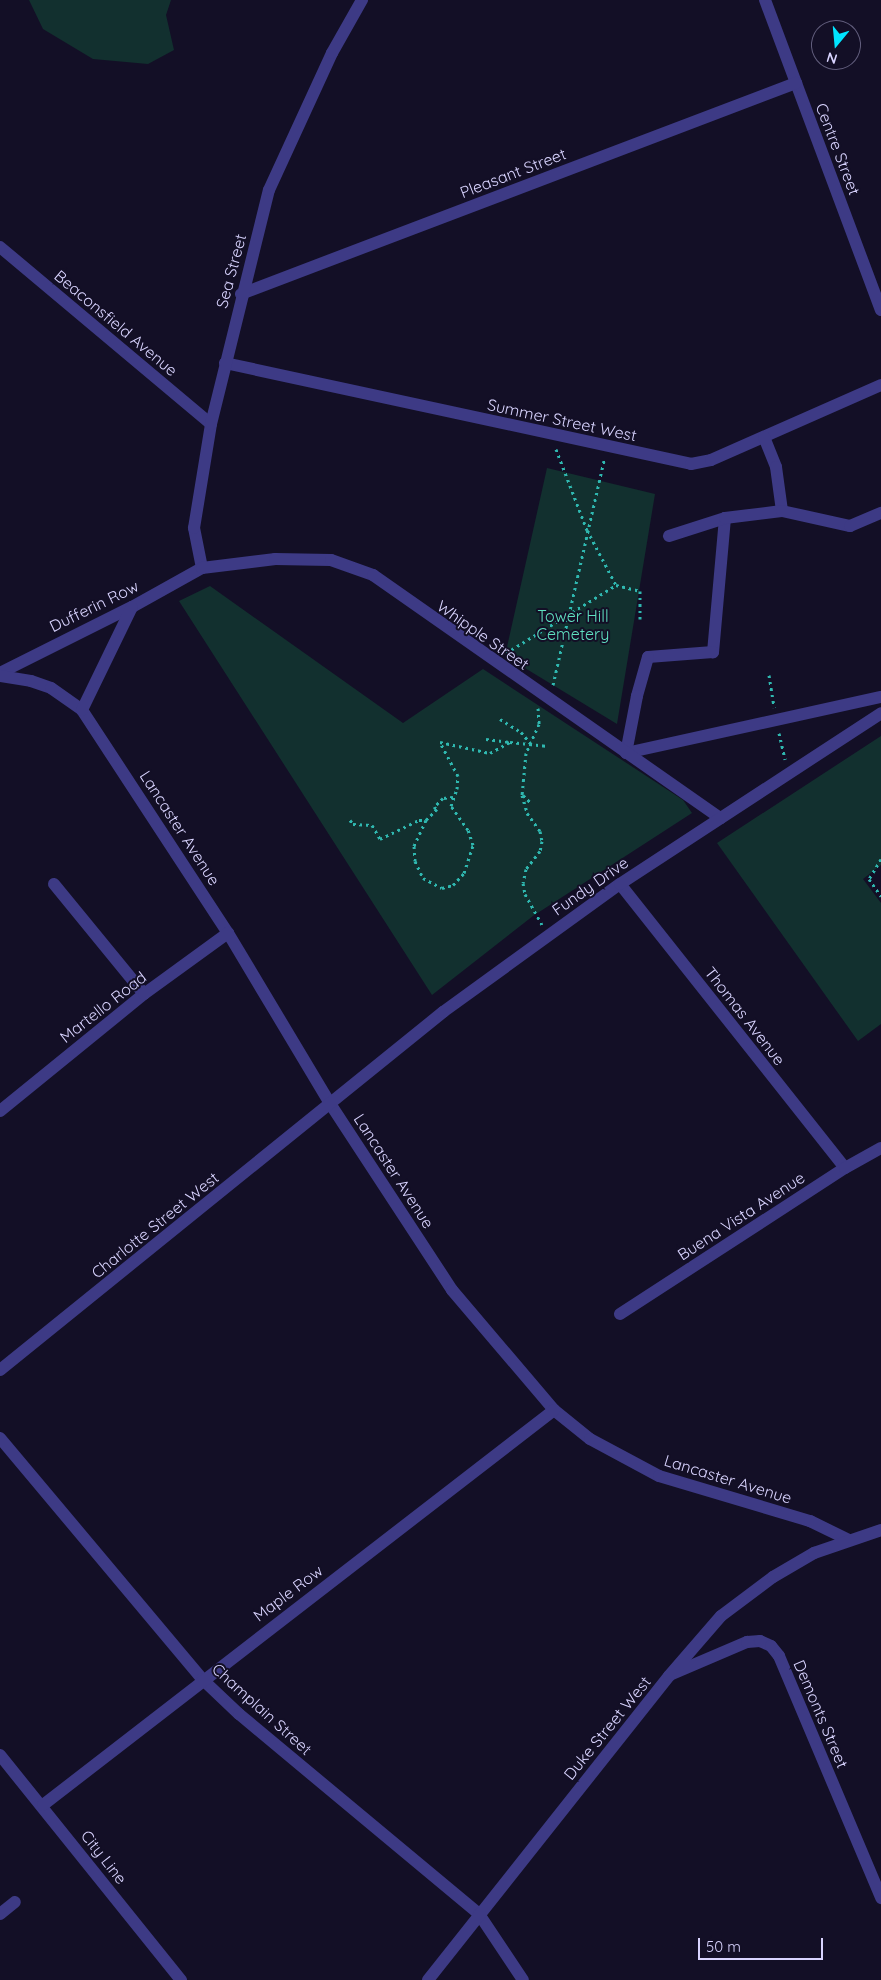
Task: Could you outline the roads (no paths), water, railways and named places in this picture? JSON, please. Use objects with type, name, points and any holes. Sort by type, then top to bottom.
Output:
[{"type":"street","name":"Sea Street","points":[[202,568],[194,528],[211,424],[241,294],[269,190],[332,53],[362,0]]},
{"type":"street","name":"Centre Street","points":[[765,0],[881,310]]},
{"type":"street","name":"Pleasant Street","points":[[241,294],[796,83]]},
{"type":"street","name":"Beaconsfield Avenue","points":[[0,247],[211,424]]},
{"type":"street","name":"Summer Street West","points":[[225,363],[608,447],[697,464],[764,437],[881,385]]},
{"type":"street","points":[[764,437],[776,467],[782,511]]},
{"type":"street","points":[[668,536],[725,518],[782,511],[850,526],[881,513]]},
{"type":"street","points":[[725,518],[713,652],[648,657],[636,696],[626,753],[881,697]]},
{"type":"street","name":"Whipple Street","points":[[202,568],[307,558],[350,564],[373,575],[493,662],[720,818]]},
{"type":"street","name":"Dufferin Row","points":[[0,675],[132,607],[202,568]]},
{"type":"street","points":[[82,710],[132,607]]},
{"type":"street","name":"Lancaster Avenue","points":[[0,675],[31,681],[52,688],[82,710],[228,933],[331,1105],[452,1290],[554,1410],[590,1439],[659,1476],[810,1521],[849,1540]]},
{"type":"street","name":"Fundy Drive","points":[[331,1105],[443,1012],[547,936],[620,884],[881,712]]},
{"type":"street","points":[[54,884],[144,994]]},
{"type":"street","name":"Thomas Avenue","points":[[620,884],[845,1168]]},
{"type":"street","name":"Martello Road","points":[[0,1111],[144,994],[228,933]]},
{"type":"street","name":"Charlotte Street West","points":[[0,1370],[331,1105]]},
{"type":"street","name":"Buena Vista Avenue","points":[[620,1314],[845,1168],[881,1148]]},
{"type":"street","name":"Maple Row","points":[[43,1806],[202,1679],[554,1410]]},
{"type":"street","name":"Champlain Street","points":[[0,1438],[202,1679],[239,1714],[479,1914],[523,1980]]},
{"type":"street","points":[[849,1540],[881,1530]]},
{"type":"street","name":"Duke Street West","points":[[428,1980],[702,1635],[737,1602],[798,1563],[849,1540]]},
{"type":"street","name":"Demonts Street","points":[[669,1676],[747,1642],[760,1641],[771,1646],[779,1656],[881,1898]]},
{"type":"street","name":"City Line","points":[[0,1756],[43,1806],[180,1980]]},
{"type":"street","points":[[0,1914],[15,1902]]},
{"type":"park label","name":"Tower Hill Cemetery","points":[[573,625]]}]
